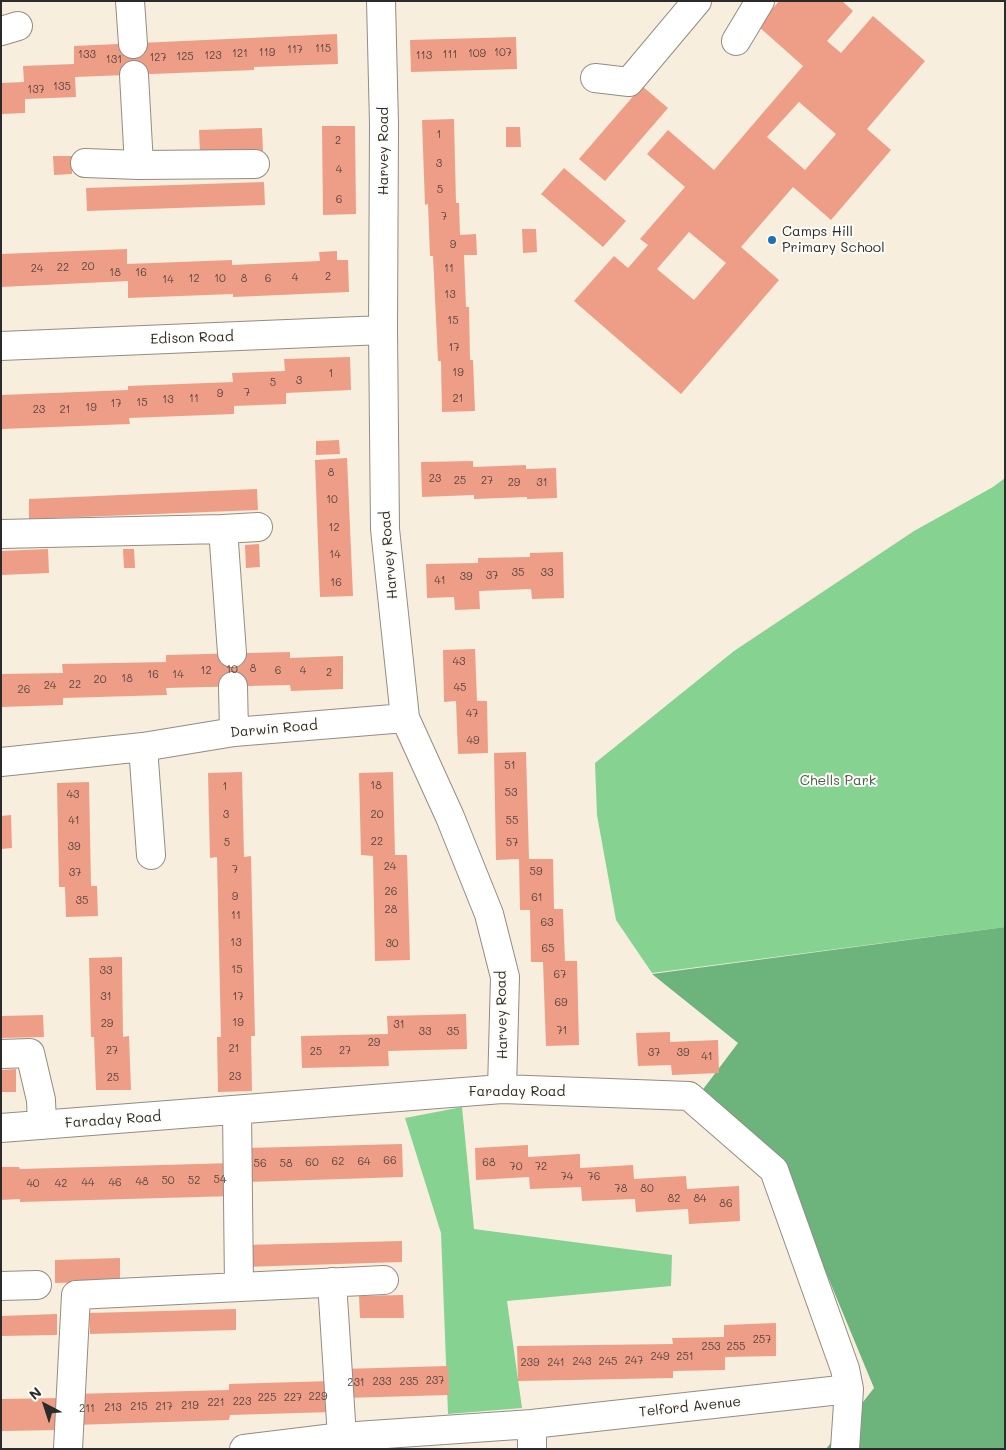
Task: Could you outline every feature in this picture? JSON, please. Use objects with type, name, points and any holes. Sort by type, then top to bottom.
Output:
[{"type":"street","points":[[130,1],[132,44]]},
{"type":"street","name":"Harvey Road","points":[[382,1],[385,529],[406,718],[450,817],[489,914],[505,977],[502,1090]]},
{"type":"street","points":[[595,78],[629,82],[697,1]]},
{"type":"street","points":[[736,41],[760,1]]},
{"type":"street","points":[[134,75],[139,165]]},
{"type":"street","points":[[85,163],[139,165],[255,164]]},
{"type":"street","name":"Edison Road","points":[[1,346],[383,330]]},
{"type":"street","points":[[1,534],[258,527]]},
{"type":"street","points":[[223,529],[232,653]]},
{"type":"street","points":[[233,686],[234,732]]},
{"type":"street","name":"Darwin Road","points":[[1,762],[143,747],[234,732],[406,718]]},
{"type":"street","points":[[143,747],[151,855]]},
{"type":"street","points":[[1,1054],[30,1053],[41,1100],[42,1125]]},
{"type":"street","name":"Faraday Road","points":[[1,1128],[502,1090],[689,1096],[774,1170],[845,1369],[849,1389],[845,1449]]},
{"type":"street","points":[[237,1110],[239,1287]]},
{"type":"street","points":[[68,1449],[76,1295],[384,1280]]},
{"type":"street","points":[[332,1282],[342,1437]]},
{"type":"street","points":[[1,1286],[37,1285]]},
{"type":"street","name":"Telford Avenue","points":[[244,1449],[342,1437],[532,1436],[849,1389]]},
{"type":"green space","name":"Chells Park","points":[[1005,478],[1005,927],[652,973],[616,920],[597,815],[595,763],[734,651],[914,531],[993,487]]},
{"type":"green space","points":[[1005,927],[1005,1449],[826,1449],[874,1388],[779,1159],[701,1092],[738,1043],[652,974]]},
{"type":"green space","points":[[462,1107],[474,1229],[672,1255],[671,1286],[507,1301],[522,1408],[448,1414],[441,1233],[405,1118]]},
{"type":"building","points":[[779,1],[842,1],[853,11],[827,41],[841,53],[873,16],[925,61],[867,129],[891,150],[831,220],[793,187],[741,247],[779,280],[681,394],[574,301],[614,256],[628,268],[648,245],[640,239],[685,187],[647,154],[668,130],[714,170],[803,66],[758,26]],"holes":[[[799,102],[836,134],[805,170],[767,137]],[[689,232],[726,263],[694,300],[657,269]]]},
{"type":"building","points":[[337,34],[338,64],[254,67],[254,70],[75,77],[76,97],[25,99],[25,113],[1,114],[1,83],[24,82],[23,66],[74,64],[74,46]]},
{"type":"building","points":[[516,37],[517,69],[411,72],[410,40]]},
{"type":"building","points":[[642,86],[668,108],[605,181],[579,159]]},
{"type":"building","points":[[454,119],[456,203],[459,203],[460,235],[476,234],[477,255],[464,255],[466,307],[469,307],[470,360],[473,360],[475,411],[442,412],[441,361],[438,361],[433,256],[430,256],[428,204],[425,205],[422,120]]},
{"type":"building","points":[[322,126],[355,126],[356,214],[323,215]]},
{"type":"building","points":[[506,127],[520,127],[521,147],[506,147]]},
{"type":"building","points":[[262,128],[263,151],[200,153],[199,130]]},
{"type":"building","points":[[53,156],[72,156],[72,174],[54,175]]},
{"type":"building","points":[[564,168],[626,221],[603,247],[541,194]]},
{"type":"building","points":[[264,182],[265,205],[87,211],[86,188]]},
{"type":"building","points":[[522,229],[536,229],[537,252],[523,253]]},
{"type":"building","points":[[127,249],[127,264],[232,260],[232,265],[320,261],[319,252],[337,251],[337,260],[348,260],[349,292],[233,297],[233,294],[128,298],[128,281],[1,287],[1,254]]},
{"type":"building","points":[[350,357],[351,390],[286,393],[286,404],[234,406],[234,414],[129,418],[130,424],[1,429],[1,395],[128,390],[128,386],[233,382],[232,373],[285,371],[284,359]]},
{"type":"building","points":[[339,440],[340,454],[316,455],[316,441]]},
{"type":"building","points":[[347,458],[353,596],[320,597],[315,460]]},
{"type":"building","points":[[473,461],[473,467],[526,465],[526,469],[556,468],[557,498],[474,499],[474,495],[422,497],[421,462]]},
{"type":"building","points":[[257,489],[258,510],[29,519],[29,499]]},
{"type":"building","points":[[259,544],[260,567],[246,568],[245,545]]},
{"type":"building","points":[[48,549],[49,573],[1,575],[1,551]]},
{"type":"building","points":[[123,549],[134,549],[135,568],[124,568]]},
{"type":"building","points":[[563,552],[564,598],[532,599],[531,589],[479,591],[480,609],[455,610],[454,597],[427,598],[426,564],[478,563],[478,558],[530,557],[530,553]]},
{"type":"building","points":[[475,649],[477,701],[487,701],[488,753],[458,754],[456,701],[444,702],[443,650]]},
{"type":"building","points":[[290,652],[290,658],[343,656],[343,689],[291,691],[290,685],[166,688],[167,695],[63,698],[63,705],[1,707],[1,674],[63,673],[62,664],[166,662],[166,655]]},
{"type":"building","points":[[526,752],[529,859],[553,859],[554,909],[563,909],[565,961],[577,961],[579,1045],[546,1046],[543,962],[531,962],[530,910],[520,910],[519,859],[496,860],[494,753]]},
{"type":"building","points":[[242,772],[244,857],[251,856],[255,1036],[251,1036],[252,1091],[218,1092],[217,1037],[221,1037],[217,857],[210,858],[208,773]]},
{"type":"building","points":[[393,772],[395,855],[407,855],[410,960],[375,961],[373,856],[361,855],[359,773]]},
{"type":"building","points":[[89,782],[91,886],[97,886],[98,916],[66,917],[65,887],[59,887],[57,783]]},
{"type":"building","points":[[11,815],[12,848],[1,849],[1,816]]},
{"type":"building","points":[[122,957],[123,1037],[129,1036],[131,1090],[96,1090],[94,1037],[91,1037],[89,958]]},
{"type":"building","points":[[466,1014],[467,1049],[388,1051],[389,1066],[302,1068],[301,1036],[388,1034],[387,1016]]},
{"type":"building","points":[[43,1015],[44,1037],[1,1038],[1,1016]]},
{"type":"building","points":[[670,1032],[670,1042],[718,1040],[719,1073],[672,1075],[671,1065],[638,1066],[636,1033]]},
{"type":"building","points":[[16,1069],[16,1092],[1,1092],[1,1070]]},
{"type":"building","points":[[402,1144],[403,1177],[247,1182],[246,1148]]},
{"type":"building","points":[[528,1145],[528,1157],[580,1154],[580,1168],[633,1165],[634,1179],[686,1176],[687,1189],[739,1186],[740,1221],[689,1224],[688,1209],[636,1212],[635,1199],[582,1201],[581,1187],[530,1189],[529,1177],[476,1180],[475,1148]]},
{"type":"building","points":[[233,1163],[234,1196],[20,1202],[20,1199],[1,1200],[1,1167],[19,1167],[20,1169]]},
{"type":"building","points":[[402,1241],[402,1262],[243,1267],[243,1245]]},
{"type":"building","points":[[120,1258],[120,1281],[55,1283],[55,1260]]},
{"type":"building","points":[[403,1295],[404,1318],[360,1318],[359,1296]]},
{"type":"building","points":[[236,1309],[236,1330],[90,1334],[89,1313]]},
{"type":"building","points":[[57,1314],[57,1335],[1,1336],[1,1316]]},
{"type":"building","points":[[776,1323],[776,1356],[725,1357],[725,1370],[673,1371],[673,1378],[518,1381],[517,1346],[673,1344],[672,1338],[724,1337],[724,1325]]},
{"type":"building","points":[[448,1366],[449,1395],[343,1398],[342,1369]]},
{"type":"building","points":[[331,1381],[332,1412],[230,1415],[229,1420],[74,1425],[73,1394],[229,1390],[229,1384]]},
{"type":"building","points":[[61,1398],[61,1430],[1,1431],[1,1399]]},
{"type":"place","name":"Camps Hill Primary School","points":[[772,240]]}]
